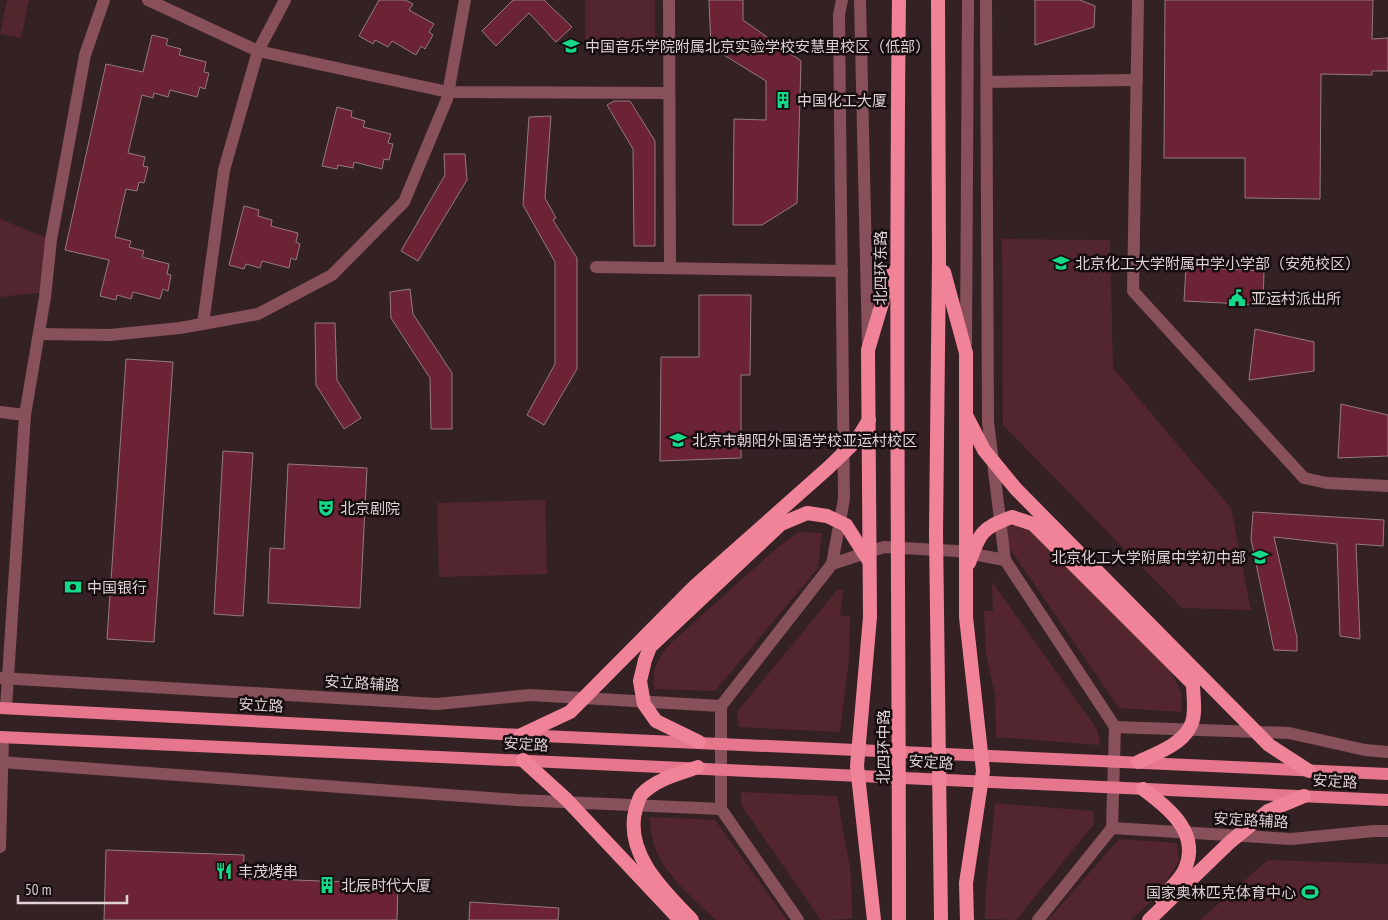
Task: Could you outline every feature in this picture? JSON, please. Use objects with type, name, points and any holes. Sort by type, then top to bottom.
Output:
[{"type":"highway","name":"北四环东路","points":[[899,0],[895,260],[899,573]]},
{"type":"highway","points":[[938,0],[939,257],[936,573],[941,920]]},
{"type":"highway","points":[[939,257],[966,353],[966,617],[983,771],[966,883],[967,920]]},
{"type":"highway","points":[[874,920],[857,766],[870,617],[868,350],[895,260]]},
{"type":"highway","points":[[965,414],[984,450],[1016,489],[1269,745],[1308,771]]},
{"type":"highway","points":[[521,736],[570,712],[695,586],[849,448],[856,441],[869,420]]},
{"type":"highway","points":[[700,742],[656,721],[644,704],[640,681],[650,647],[781,524],[807,513],[827,516],[846,525],[869,561]]},
{"type":"highway","points":[[965,573],[975,547],[988,526],[1012,517],[1032,524],[1193,684],[1194,705],[1191,727],[1172,745],[1138,762]]},
{"type":"highway","name":"北四环中路","points":[[899,573],[899,920]]},
{"type":"highway","points":[[523,760],[566,799],[680,920]]},
{"type":"highway","points":[[692,920],[663,890],[645,865],[636,840],[634,817],[640,795],[656,782],[698,768]]},
{"type":"highway","points":[[1140,920],[1184,871],[1189,850],[1184,828],[1168,806],[1143,789]]},
{"type":"highway","points":[[1149,920],[1230,842],[1268,811],[1304,796]]},
{"type":"main road","name":"安立路","points":[[3,708],[521,736]]},
{"type":"main road","name":"安定路","points":[[521,736],[700,742],[1388,774]]},
{"type":"main road","name":"安定路","points":[[1,737],[1388,800]]},
{"type":"street","points":[[3,708],[25,415],[39,334],[51,240],[85,55],[104,0]]},
{"type":"street","points":[[148,0],[258,51],[448,92],[670,93]]},
{"type":"street","points":[[203,324],[224,170],[258,51],[285,0]]},
{"type":"street","points":[[39,334],[110,334],[180,328],[258,314],[332,275],[404,202],[448,92],[465,0]]},
{"type":"street","points":[[669,0],[670,268]]},
{"type":"street","points":[[798,920],[721,809],[721,706],[832,564],[844,499],[839,15],[842,0]]},
{"type":"street","name":"北四环东路","points":[[860,0],[868,350]]},
{"type":"street","points":[[966,353],[968,0]]},
{"type":"street","points":[[986,0],[988,422],[1005,560],[1115,727],[1112,828],[1038,920]]},
{"type":"street","points":[[1138,0],[1134,290],[1304,478],[1327,483],[1388,486]]},
{"type":"street","points":[[987,82],[1137,80]]},
{"type":"street","points":[[596,267],[842,271]]},
{"type":"street","points":[[0,412],[25,415]]},
{"type":"street","points":[[832,564],[884,547],[957,550],[1005,560]]},
{"type":"street","name":"安立路辅路","points":[[4,678],[437,704],[530,695],[721,706]]},
{"type":"street","points":[[1115,727],[1289,734],[1365,750],[1388,752]]},
{"type":"street","points":[[0,847],[1,737]]},
{"type":"street","points":[[1,762],[518,800],[721,809]]},
{"type":"street","name":"安定路辅路","points":[[1112,828],[1291,839],[1388,831]]},
{"type":"shaded area","points":[[7,0],[29,0],[21,38],[0,34]]},
{"type":"shaded area","points":[[585,0],[655,0],[655,50],[585,50]]},
{"type":"shaded area","points":[[0,219],[51,240],[45,292],[0,297]]},
{"type":"shaded area","points":[[1002,239],[1110,240],[1113,368],[1231,508],[1251,610],[1182,608],[1003,425]]},
{"type":"shaded area","points":[[545,500],[547,574],[439,577],[437,503]]},
{"type":"shaded area","points":[[1024,524],[1167,664],[1181,692],[1182,712],[1119,708],[1006,543],[1004,527]]},
{"type":"shaded area","points":[[799,532],[822,533],[818,568],[715,691],[654,689],[656,664],[671,643],[778,547]]},
{"type":"shaded area","points":[[992,582],[1097,729],[1100,745],[996,737],[995,695],[986,654],[984,611],[993,611]]},
{"type":"shaded area","points":[[838,589],[843,590],[840,616],[850,616],[849,658],[840,732],[739,727],[737,712]]},
{"type":"shaded area","points":[[741,792],[837,796],[851,874],[852,919],[821,920],[741,805]]},
{"type":"shaded area","points":[[995,803],[1093,811],[1094,824],[1016,920],[985,919],[987,875]]},
{"type":"shaded area","points":[[650,817],[715,820],[787,920],[716,920],[681,887],[662,862],[651,834]]},
{"type":"shaded area","points":[[1119,839],[1177,843],[1179,862],[1153,900],[1131,920],[1048,920]]},
{"type":"shaded area","name":"国家奥林匹克体育中心","points":[[1268,860],[1388,864],[1388,920],[1200,920]]},
{"type":"building","points":[[379,0],[405,0],[413,4],[409,10],[434,24],[429,32],[433,35],[425,49],[421,46],[416,55],[392,41],[388,47],[375,40],[373,44],[359,36]]},
{"type":"building","points":[[513,0],[544,0],[572,27],[556,42],[529,13],[496,46],[482,31]]},
{"type":"building","name":"中国化工大厦","points":[[709,0],[743,0],[743,20],[801,61],[797,203],[762,225],[733,225],[734,119],[766,120],[766,81],[711,47]]},
{"type":"building","points":[[1035,0],[1080,0],[1095,6],[1094,27],[1035,45]]},
{"type":"building","points":[[1165,0],[1373,0],[1372,39],[1388,38],[1388,71],[1372,71],[1372,75],[1321,74],[1320,199],[1245,198],[1245,158],[1164,158]]},
{"type":"building","points":[[152,35],[168,39],[166,45],[181,49],[179,55],[206,62],[204,72],[209,73],[205,89],[200,87],[197,97],[170,90],[168,97],[154,93],[153,98],[142,95],[128,153],[145,157],[143,166],[148,167],[144,183],[139,182],[137,191],[126,189],[115,237],[131,241],[129,247],[144,251],[142,257],[169,264],[167,274],[171,275],[168,291],[163,289],[160,299],[133,292],[131,299],[117,295],[116,300],[100,296],[109,260],[65,250],[106,64],[143,72]]},
{"type":"building","points":[[614,101],[630,101],[655,141],[655,246],[634,246],[633,149],[607,105]]},
{"type":"building","points":[[337,107],[352,111],[351,117],[365,121],[363,127],[391,134],[388,143],[393,144],[389,160],[384,159],[382,169],[354,162],[353,168],[338,165],[337,169],[322,166]]},
{"type":"building","points":[[551,116],[545,198],[556,218],[553,220],[577,258],[577,369],[544,425],[527,415],[555,364],[555,262],[523,205],[529,117]]},
{"type":"building","points":[[444,154],[465,154],[467,180],[418,261],[401,251],[445,175]]},
{"type":"building","points":[[244,206],[259,210],[258,216],[272,220],[271,226],[298,233],[296,242],[300,244],[296,260],[291,258],[289,268],[262,261],[260,268],[246,264],[244,269],[229,265]]},
{"type":"building","points":[[1186,267],[1264,271],[1263,305],[1184,301]]},
{"type":"building","points":[[410,289],[413,314],[452,373],[452,429],[431,429],[430,378],[391,318],[390,292]]},
{"type":"building","points":[[699,295],[751,295],[750,375],[741,375],[741,458],[660,461],[661,357],[699,357]]},
{"type":"building","points":[[315,323],[335,323],[337,380],[361,418],[344,429],[316,385]]},
{"type":"building","points":[[1255,329],[1314,342],[1314,371],[1249,380]]},
{"type":"building","points":[[126,359],[173,362],[154,642],[107,639]]},
{"type":"building","points":[[1341,404],[1388,415],[1388,456],[1338,458]]},
{"type":"building","points":[[223,451],[253,453],[243,616],[214,614]]},
{"type":"building","name":"北京剧院","points":[[288,464],[367,468],[360,608],[268,603],[270,548],[284,549]]},
{"type":"building","points":[[1253,512],[1384,520],[1383,546],[1356,544],[1360,639],[1340,636],[1337,544],[1274,537],[1297,637],[1297,651],[1274,650],[1251,539]]},
{"type":"building","name":"北辰时代大厦","points":[[106,850],[244,855],[243,878],[398,884],[397,920],[104,920]]},
{"type":"building","points":[[470,902],[559,908],[558,920],[469,920]]},
{"type":"place","name":"中国音乐学院附属北京实验学校安慧里校区（低部）","points":[[571,46]]},
{"type":"place","name":"中国化工大厦","points":[[783,100]]},
{"type":"place","name":"北京化工大学附属中学小学部（安苑校区）","points":[[1061,263]]},
{"type":"place","name":"亚运村派出所","points":[[1237,298]]},
{"type":"place","name":"北京市朝阳外国语学校亚运村校区","points":[[678,440]]},
{"type":"place","name":"北京剧院","points":[[326,508]]},
{"type":"place","name":"北京化工大学附属中学初中部","points":[[1260,557]]},
{"type":"place","name":"中国银行","points":[[73,587]]},
{"type":"place","name":"丰茂烤串","points":[[224,871]]},
{"type":"place","name":"北辰时代大厦","points":[[327,885]]},
{"type":"place","name":"国家奥林匹克体育中心","points":[[1310,892]]}]
